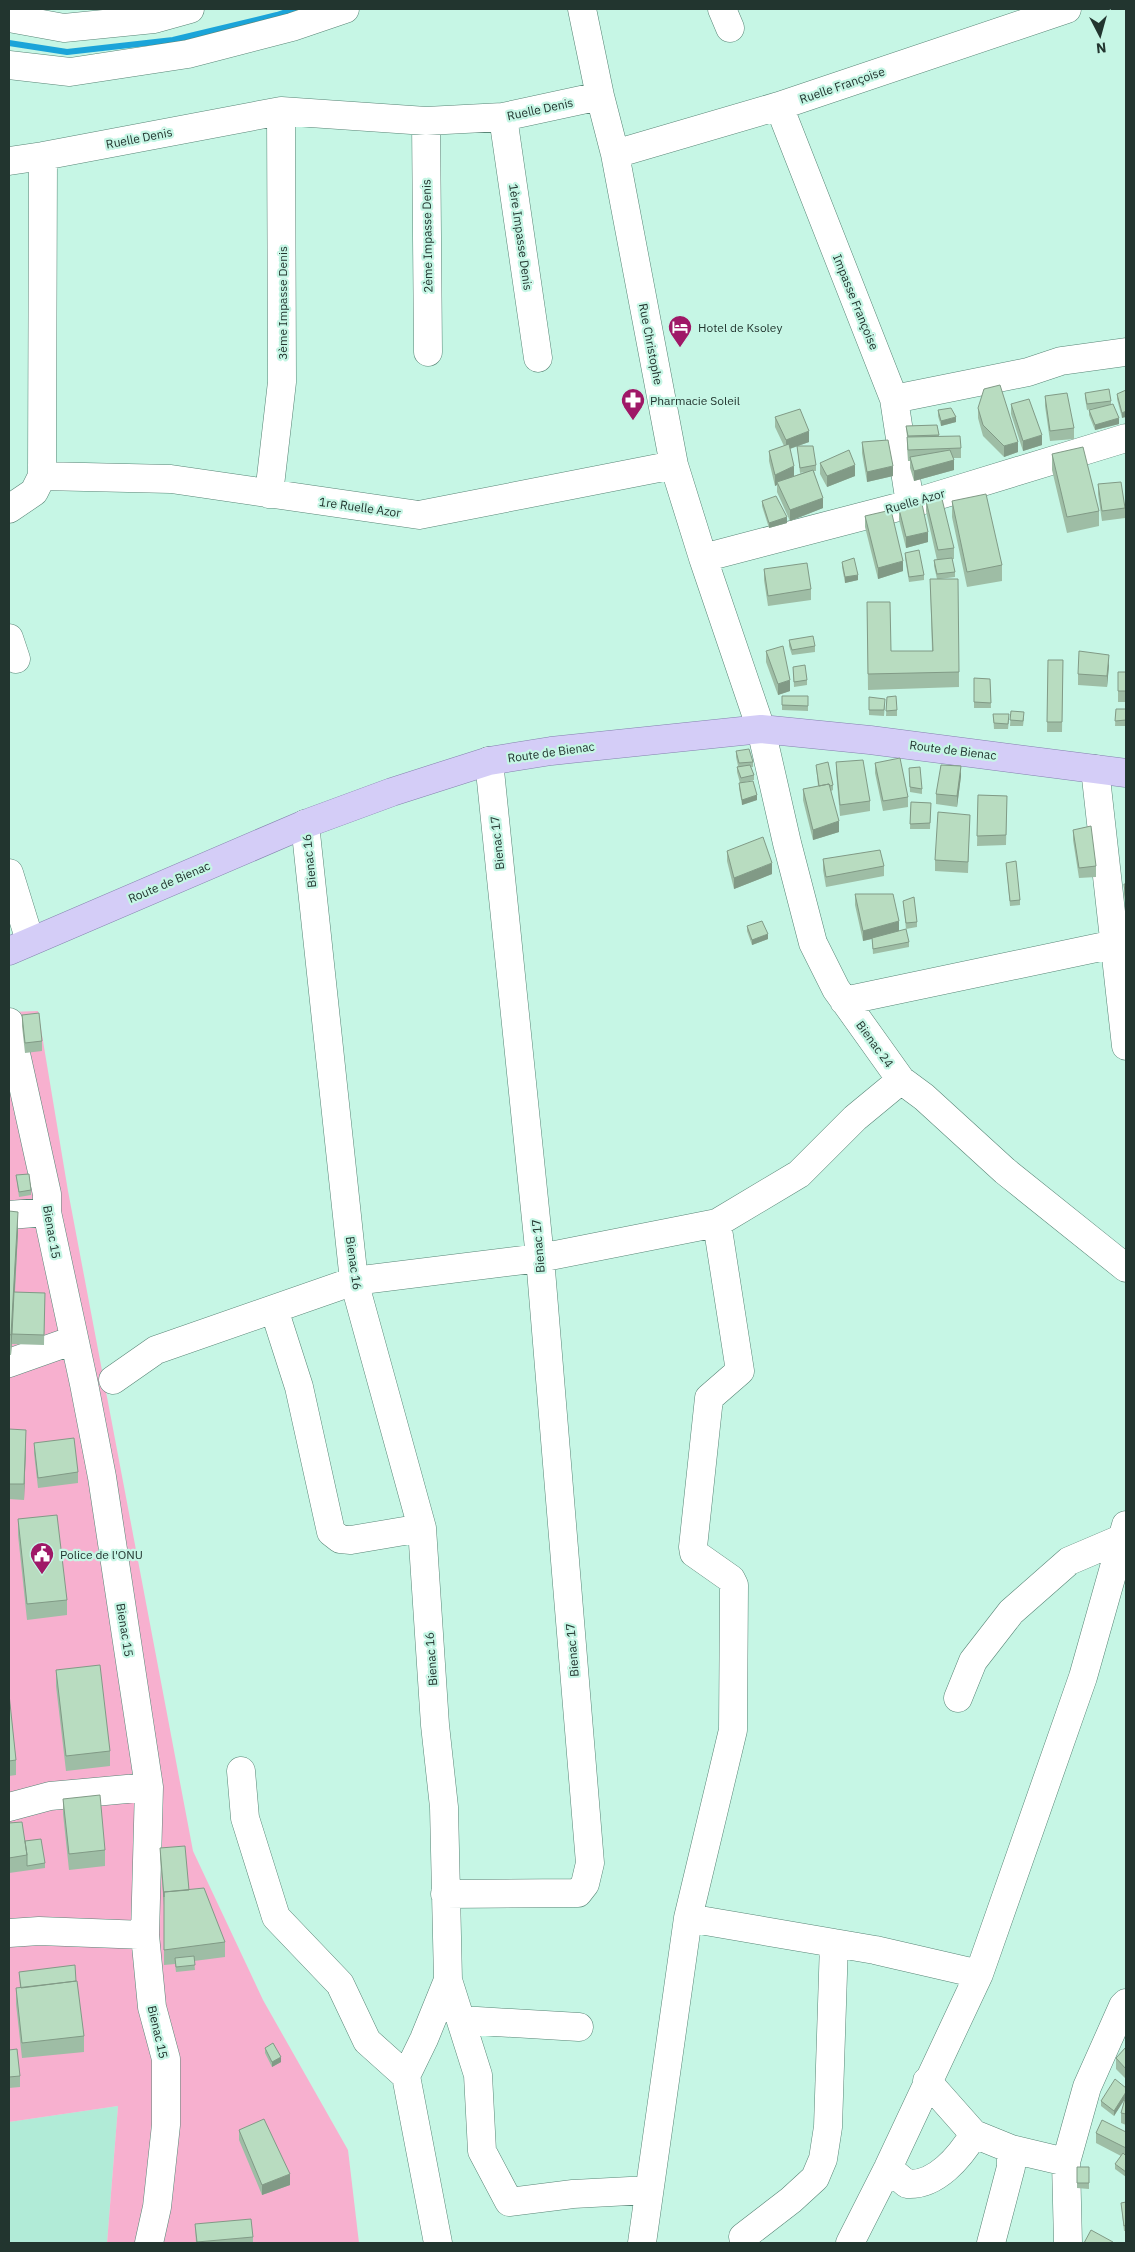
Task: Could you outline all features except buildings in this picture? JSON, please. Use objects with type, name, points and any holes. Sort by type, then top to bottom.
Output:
[{"type":"main road","name":"Route de Bienac","points":[[19,946],[305,824],[392,792],[489,761],[570,749],[761,729],[870,740],[1126,773]]},
{"type":"street","points":[[9,18],[64,28],[154,19],[190,9]]},
{"type":"street","points":[[9,65],[70,72],[188,54],[292,27],[345,9]]},
{"type":"street","name":"Rue Christophe","points":[[582,9],[600,96],[615,154],[674,465],[703,558],[761,729]]},
{"type":"street","name":"Ruelle Françoise","points":[[615,154],[779,106],[1067,9]]},
{"type":"street","name":"Ruelle Denis","points":[[9,161],[281,111],[426,121],[503,117],[600,96]]},
{"type":"street","name":"Impasse Françoise","points":[[779,106],[894,399],[910,504]]},
{"type":"street","name":"3ème Impasse Denis","points":[[269,494],[282,382],[281,111]]},
{"type":"street","name":"1ère Impasse Denis","points":[[503,117],[538,358]]},
{"type":"street","name":"2ème Impasse Denis","points":[[426,121],[428,352]]},
{"type":"street","points":[[9,509],[34,492],[42,476],[43,156]]},
{"type":"street","points":[[894,399],[1028,372],[1061,361],[1126,352]]},
{"type":"street","name":"Ruelle Azor","points":[[703,558],[910,504],[1126,438]]},
{"type":"street","name":"1re Ruelle Azor","points":[[42,476],[171,479],[419,515],[674,465]]},
{"type":"street","name":"Bienac 24","points":[[761,729],[787,843],[814,943],[836,989],[844,1001],[901,1080],[924,1097],[1005,1171],[1126,1268]]},
{"type":"street","name":"Bienac 17","points":[[445,1894],[568,1895],[578,1893],[585,1884],[590,1863],[540,1258],[489,761]]},
{"type":"street","points":[[1095,769],[1126,1046]]},
{"type":"street","name":"Bienac 16","points":[[305,824],[354,1280],[422,1528],[435,1725],[444,1807],[448,1980]]},
{"type":"street","points":[[9,873],[19,946]]},
{"type":"street","points":[[844,1001],[1115,944]]},
{"type":"street","name":"Bienac 15","points":[[9,1022],[46,1194],[47,1212],[102,1477],[148,1787],[145,1935],[152,2007],[166,2059],[166,2125],[157,2207],[149,2243]]},
{"type":"street","points":[[113,1380],[156,1350],[354,1280],[540,1258],[717,1223],[799,1174],[855,1118],[901,1080]]},
{"type":"street","points":[[9,1215],[47,1212]]},
{"type":"street","points":[[642,2243],[688,1918],[734,1730],[734,1585],[731,1579],[694,1553],[692,1547],[709,1398],[740,1371],[717,1223]]},
{"type":"street","points":[[274,1308],[299,1387],[332,1532],[340,1539],[351,1540],[422,1528]]},
{"type":"street","points":[[9,1363],[74,1340]]},
{"type":"street","points":[[958,1698],[972,1661],[1011,1612],[1068,1560],[1125,1532]]},
{"type":"street","points":[[850,2243],[888,2168],[979,1974],[1083,1677],[1125,1532]]},
{"type":"street","points":[[241,1771],[245,1818],[276,1917],[340,1984],[367,2040],[406,2076],[438,2243]]},
{"type":"street","points":[[9,1806],[50,1796],[148,1787]]},
{"type":"street","points":[[688,1918],[875,1950],[979,1974]]},
{"type":"street","points":[[9,1934],[39,1931],[145,1935]]},
{"type":"street","points":[[743,2237],[791,2200],[815,2178],[823,2159],[828,2127],[834,1943]]},
{"type":"street","points":[[448,1980],[478,2075],[482,2151],[509,2202],[572,2194],[649,2190]]},
{"type":"street","points":[[406,2076],[424,2039],[448,1980]]},
{"type":"street","points":[[1068,2243],[1066,2162],[1087,2087],[1123,2006],[1126,2004]]},
{"type":"street","points":[[461,2020],[579,2027]]},
{"type":"street","points":[[928,2081],[974,2134],[1012,2149],[1066,2162]]},
{"type":"street","points":[[888,2168],[907,2184],[926,2182],[945,2168],[966,2147],[974,2134]]},
{"type":"street","points":[[991,2243],[1011,2167],[1012,2149]]},
{"type":"shaded area","points":[[38,1011],[68,1191],[193,1851],[263,2000],[348,2150],[359,2243],[107,2243],[118,2106],[9,2122],[9,1012]]},
{"type":"shaded area","points":[[118,2106],[107,2243],[9,2243],[9,2122]]},
{"type":"waterway","points":[[9,43],[67,52],[173,40],[295,9]]},
{"type":"place","name":"Hotel de Ksoley","points":[[680,348]]},
{"type":"place","name":"Pharmacie Soleil","points":[[633,421]]},
{"type":"place","name":"Police de l'ONU","points":[[42,1575]]}]
